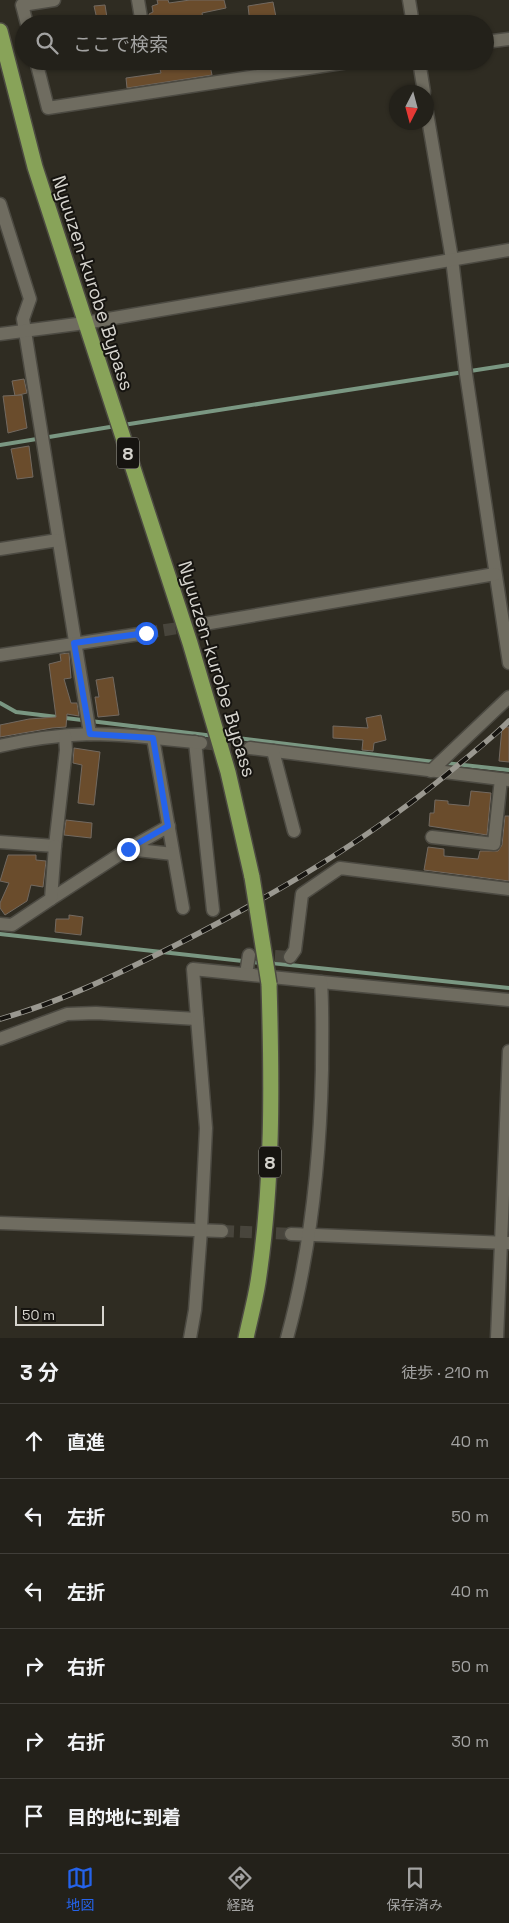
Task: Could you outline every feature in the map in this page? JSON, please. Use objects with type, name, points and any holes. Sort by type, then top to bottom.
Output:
[{"type":"highway","name":"Nyuuzen-kurobe Bypass","points":[[0,31],[35,167],[190,643],[228,772],[252,877],[269,984],[271,1064],[270,1170],[258,1282],[246,1338]]},
{"type":"street","points":[[25,15],[22,2],[54,0]]},
{"type":"street","points":[[138,0],[140,15]]},
{"type":"street","points":[[409,0],[412,15]]},
{"type":"street","points":[[494,41],[509,39]]},
{"type":"street","points":[[38,70],[48,108],[296,70]]},
{"type":"street","points":[[420,70],[423,85]]},
{"type":"street","points":[[430,130],[452,259],[509,663]]},
{"type":"street","points":[[0,204],[30,299],[22,319],[90,734]]},
{"type":"street","points":[[0,334],[85,323],[509,250]]},
{"type":"street","points":[[0,549],[58,540]]},
{"type":"street","points":[[204,624],[495,574]]},
{"type":"street","points":[[0,655],[146,633]]},
{"type":"street","points":[[431,770],[509,696]]},
{"type":"street","points":[[0,746],[90,734],[198,743],[213,910]]},
{"type":"street","points":[[51,899],[66,750],[65,736]]},
{"type":"street","points":[[153,738],[183,908]]},
{"type":"street","points":[[250,748],[505,780],[494,844],[432,837]]},
{"type":"street","points":[[273,750],[294,831]]},
{"type":"street","points":[[0,924],[12,925],[128,849],[168,826]]},
{"type":"street","points":[[0,842],[55,846]]},
{"type":"street","points":[[128,849],[174,854]]},
{"type":"street","points":[[290,957],[295,950],[302,894],[340,868],[509,889]]},
{"type":"street","points":[[246,974],[249,955]]},
{"type":"street","points":[[190,1338],[195,1310],[206,1128],[193,969],[509,1000]]},
{"type":"street","points":[[287,1338],[309,1235],[321,1126],[323,1009],[321,982]]},
{"type":"street","points":[[0,1039],[67,1014],[96,1013],[197,1019]]},
{"type":"street","points":[[497,1338],[505,1243],[509,1051]]},
{"type":"street","points":[[0,1223],[222,1231]]},
{"type":"street","points":[[291,1234],[505,1243]]},
{"type":"building","points":[[157,0],[168,0],[169,3],[190,0],[224,0],[226,8],[202,13],[202,15],[149,15],[153,12],[152,6],[158,4]]},
{"type":"building","points":[[273,2],[276,15],[249,15],[248,6]]},
{"type":"building","points":[[105,5],[107,15],[96,15],[94,6]]},
{"type":"building","points":[[160,70],[211,70],[212,75],[127,88],[126,78],[161,73]]},
{"type":"building","points":[[24,379],[27,393],[15,396],[12,381]]},
{"type":"building","points":[[22,395],[27,428],[8,433],[3,396]]},
{"type":"building","points":[[29,446],[33,477],[17,479],[11,449]]},
{"type":"building","points":[[69,653],[71,678],[64,679],[71,703],[77,703],[79,716],[67,714],[66,727],[0,737],[0,725],[29,719],[56,717],[49,664],[61,661],[60,654]]},
{"type":"building","points":[[113,677],[119,715],[98,717],[95,697],[99,697],[96,680]]},
{"type":"building","points":[[381,715],[386,740],[374,743],[373,751],[362,750],[363,740],[333,738],[333,726],[368,728],[366,718]]},
{"type":"building","points":[[502,727],[509,727],[509,762],[499,761]]},
{"type":"building","points":[[74,748],[100,752],[94,805],[78,803],[82,765],[73,763]]},
{"type":"building","points":[[471,791],[491,793],[487,835],[429,826],[430,813],[434,813],[435,800],[448,801],[448,804],[469,806]]},
{"type":"building","points":[[505,816],[509,816],[509,881],[424,870],[428,847],[444,849],[444,856],[478,859],[480,851],[498,851],[502,845]]},
{"type":"building","points":[[66,820],[92,823],[91,838],[64,835]]},
{"type":"building","points":[[8,855],[36,855],[36,860],[46,861],[43,887],[31,885],[27,901],[5,915],[0,908],[0,903],[9,883],[0,881]]},
{"type":"building","points":[[69,915],[83,917],[81,935],[55,932],[56,919],[69,919]]},
{"type":"waterway","points":[[123,425],[509,365]]},
{"type":"waterway","points":[[0,445],[116,426]]},
{"type":"waterway","points":[[0,703],[16,712],[214,736]]},
{"type":"waterway","points":[[221,736],[435,762]]},
{"type":"waterway","points":[[445,763],[509,770]]},
{"type":"waterway","points":[[0,934],[261,963]]},
{"type":"waterway","points":[[271,963],[509,988]]},
{"type":"tunnel","points":[[146,633],[204,624]]},
{"type":"tunnel","points":[[201,743],[250,748]]},
{"type":"tunnel","points":[[257,955],[290,957]]},
{"type":"tunnel","points":[[222,1231],[291,1234]]},
{"type":"railway","points":[[0,1019],[67,996],[110,977],[211,927],[285,886],[357,841],[425,792],[509,721]]},
{"type":"route","points":[[128,849],[168,826],[153,738],[90,734],[74,643],[146,633]]}]
